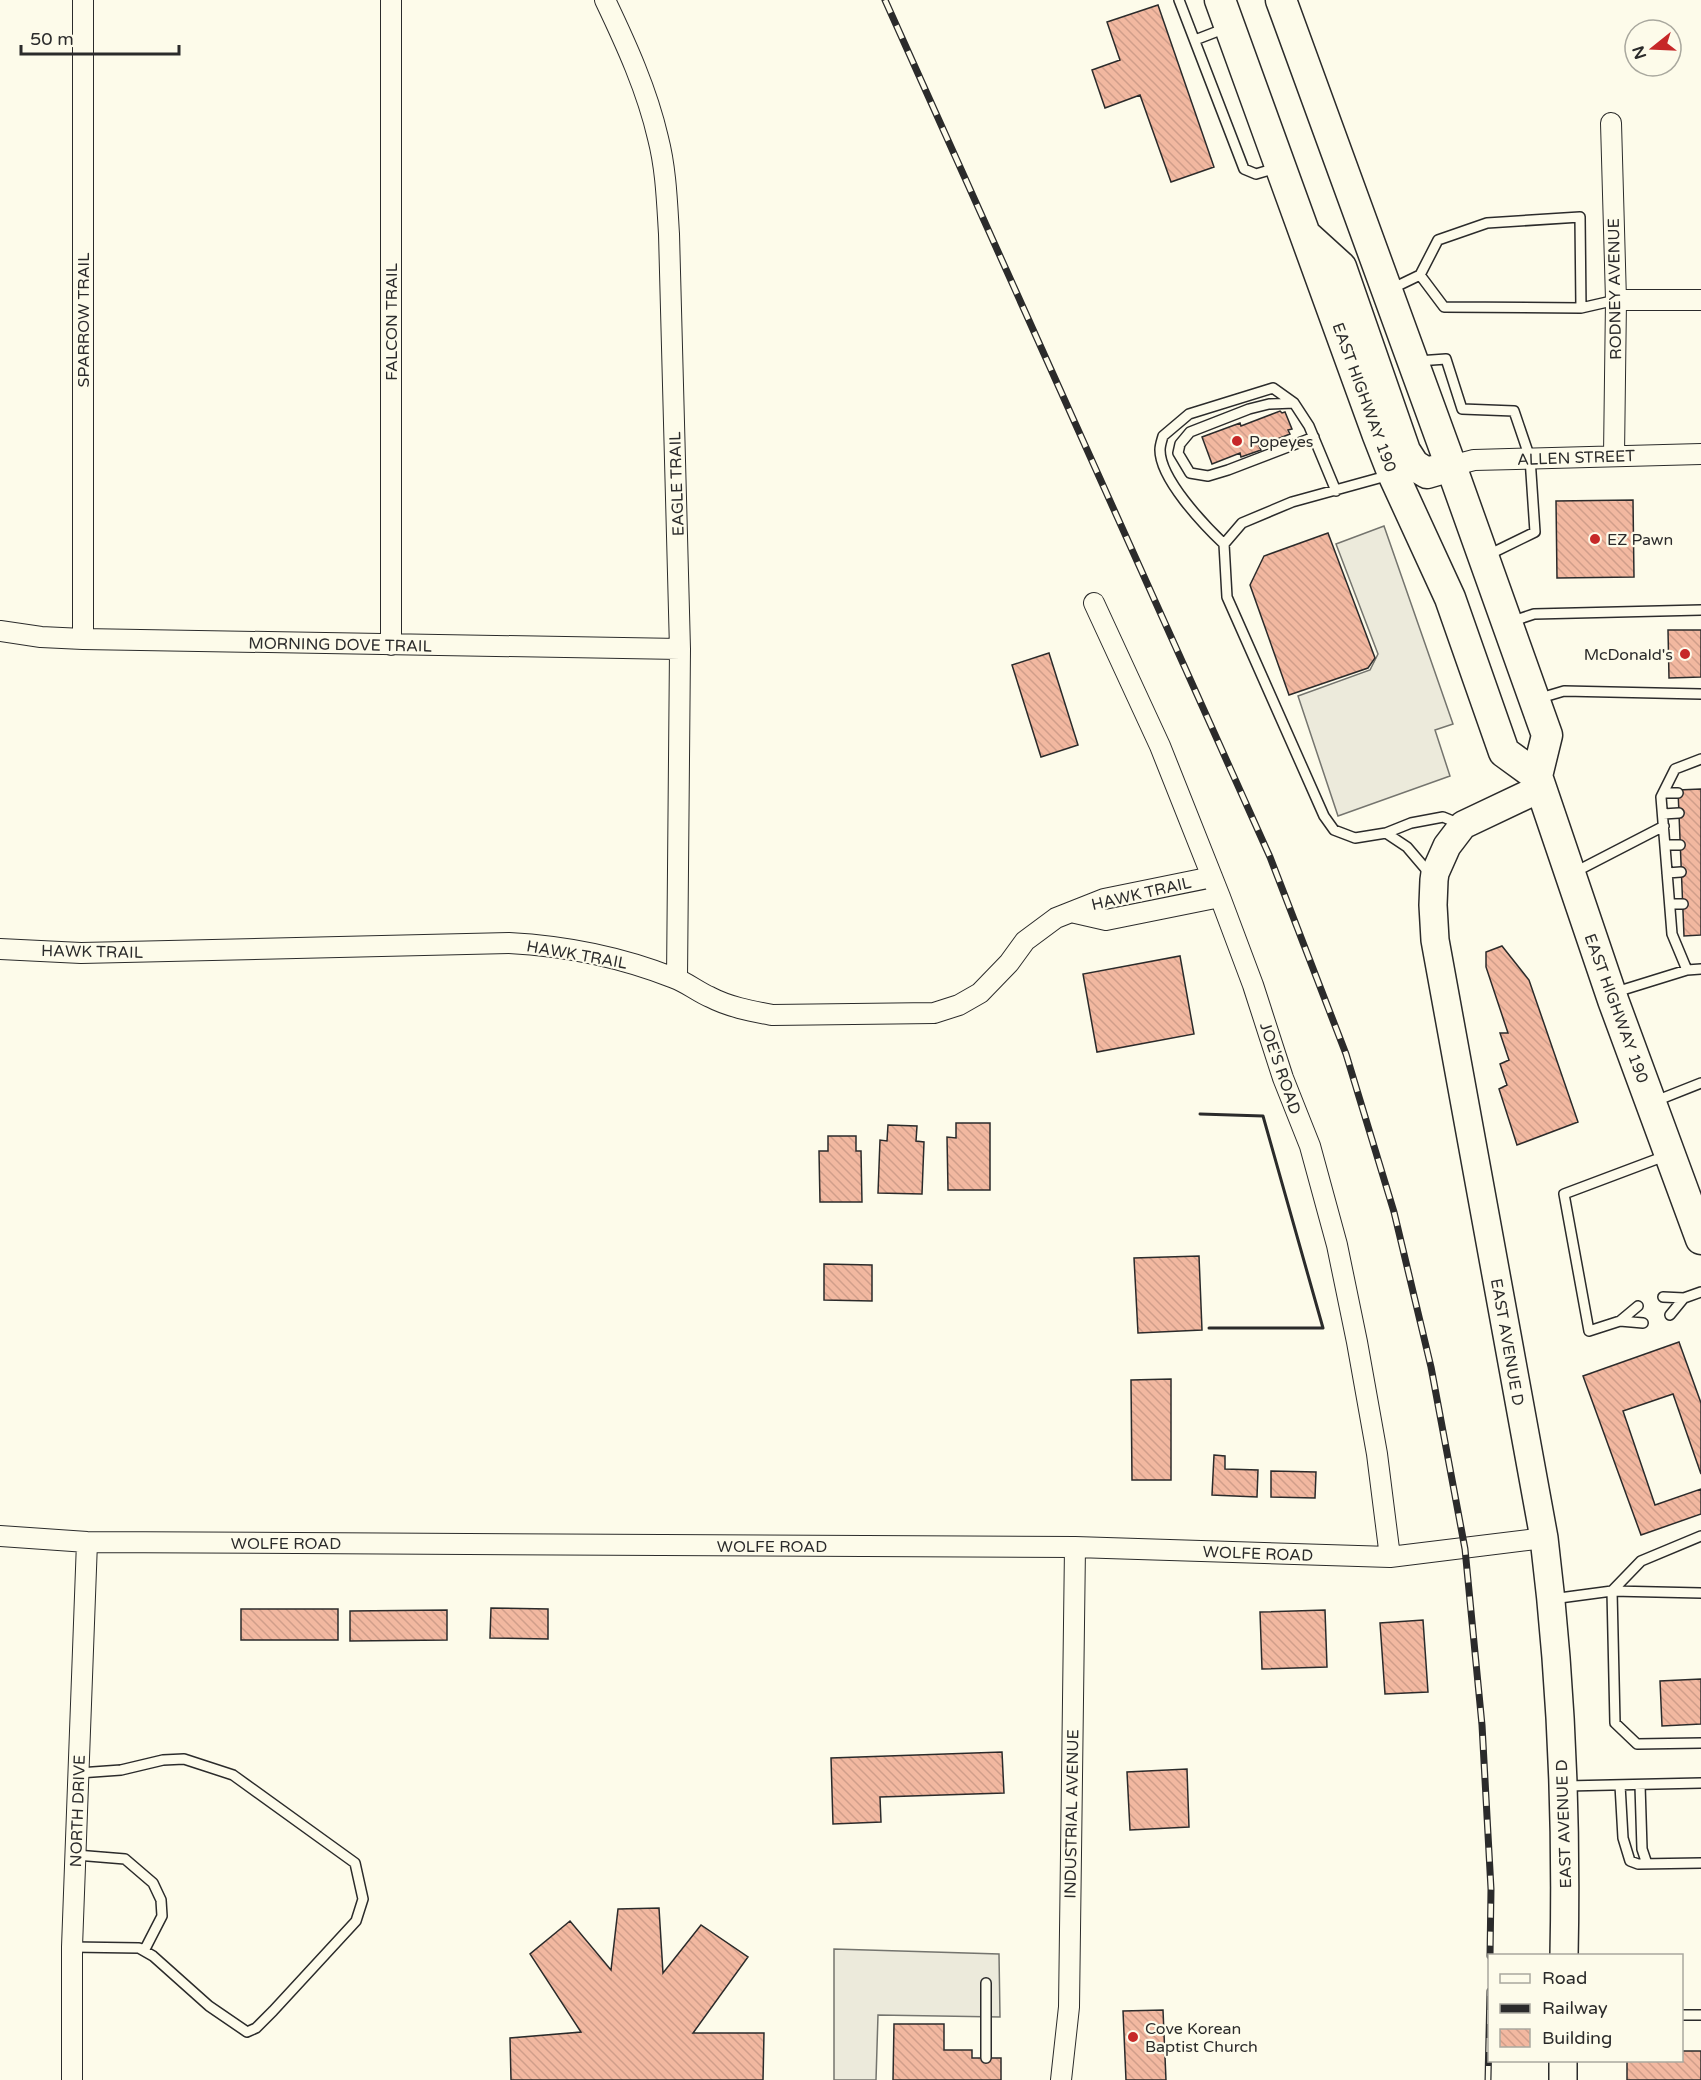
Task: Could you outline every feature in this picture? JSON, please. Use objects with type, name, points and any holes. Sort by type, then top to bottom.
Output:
[{"type":"main road","points":[[1281,0],[1547,735],[1539,782]]},
{"type":"main road","name":"EAST HIGHWAY 190","points":[[1225,13],[1393,474],[1450,598],[1504,752],[1539,782],[1611,994],[1670,1154],[1686,1184],[1701,1239]]},
{"type":"main road","points":[[1306,235],[1341,267],[1405,451],[1414,465],[1427,473],[1451,466]]},
{"type":"main road","name":"EAST AVENUE D","points":[[1539,782],[1463,825],[1447,846],[1435,873],[1433,905],[1436,940],[1544,1538],[1551,1599],[1563,1786],[1564,1954]]},
{"type":"main road","points":[[1563,2062],[1563,2080]]},
{"type":"street","name":"SPARROW TRAIL","points":[[83,0],[83,639]]},
{"type":"street","name":"FALCON TRAIL","points":[[391,0],[391,645]]},
{"type":"street","name":"EAGLE TRAIL","points":[[605,0],[639,75],[658,138],[666,187],[681,650],[677,979]]},
{"type":"street","name":"RODNEY AVENUE","points":[[1611,123],[1616,300],[1614,455]]},
{"type":"street","points":[[1616,300],[1701,300]]},
{"type":"street","name":"ALLEN STREET","points":[[1451,466],[1474,460],[1701,454]]},
{"type":"street","name":"JOE'S ROAD","points":[[1094,603],[1160,746],[1220,897],[1253,985],[1283,1078],[1310,1146],[1337,1245],[1377,1454],[1390,1557]]},
{"type":"street","name":"MORNING DOVE TRAIL","points":[[0,631],[40,637],[83,639],[681,650]]},
{"type":"street","name":"HAWK TRAIL","points":[[0,949],[81,953],[509,943],[539,945],[621,959],[677,979],[713,999],[742,1009],[772,1015],[934,1013],[959,1005],[980,993],[1009,963],[1025,941],[1056,918],[1104,899],[1212,877]]},
{"type":"street","name":"HAWK TRAIL","points":[[1071,912],[1106,920],[1220,897]]},
{"type":"street","name":"WOLFE ROAD","points":[[0,1536],[87,1542],[1075,1547],[1390,1557],[1544,1538]]},
{"type":"street","name":"NORTH DRIVE","points":[[72,2080],[72,1947],[87,1542]]},
{"type":"street","name":"INDUSTRIAL AVENUE","points":[[1061,2080],[1069,2007],[1075,1547]]},
{"type":"lane","points":[[1179,0],[1244,169],[1256,174],[1281,167]]},
{"type":"lane","points":[[1195,40],[1225,13]]},
{"type":"lane","points":[[1387,290],[1420,275],[1438,240],[1487,223],[1580,217],[1581,308]]},
{"type":"lane","points":[[1420,275],[1444,307],[1581,308],[1616,300]]},
{"type":"lane","points":[[1413,361],[1446,359],[1462,409],[1514,411],[1530,458],[1535,532],[1484,557]]},
{"type":"lane","points":[[1336,491],[1309,426],[1294,403],[1273,388],[1190,414],[1163,436],[1160,451],[1177,491],[1208,529],[1224,544],[1227,597],[1324,816],[1334,830],[1354,838],[1386,833],[1411,823],[1443,817],[1463,825]]},
{"type":"lane","points":[[1294,403],[1269,404],[1190,432],[1180,444],[1178,453],[1190,473],[1208,476],[1314,437]]},
{"type":"lane","points":[[1224,544],[1242,524],[1292,502],[1393,474]]},
{"type":"lane","points":[[1507,622],[1534,614],[1701,610]]},
{"type":"lane","points":[[1535,699],[1564,691],[1701,694]]},
{"type":"lane","points":[[1686,970],[1672,930],[1661,797],[1674,769],[1701,759]]},
{"type":"lane","points":[[1663,793],[1678,793]]},
{"type":"lane","points":[[1663,814],[1679,813]]},
{"type":"lane","points":[[1571,874],[1664,826]]},
{"type":"lane","points":[[1386,833],[1407,847],[1434,880]]},
{"type":"lane","points":[[1665,845],[1680,845]]},
{"type":"lane","points":[[1667,873],[1681,872]]},
{"type":"lane","points":[[1670,904],[1683,903]]},
{"type":"lane","points":[[1672,930],[1684,929]]},
{"type":"lane","points":[[1611,994],[1686,970],[1701,969]]},
{"type":"lane","points":[[1651,1103],[1701,1083]]},
{"type":"lane","points":[[1643,1323],[1620,1321],[1588,1331],[1564,1194],[1670,1154]]},
{"type":"lane","points":[[1663,1297],[1684,1298],[1701,1292]]},
{"type":"lane","points":[[1670,1314],[1684,1298]]},
{"type":"lane","points":[[1620,1321],[1638,1306]]},
{"type":"lane","points":[[1701,1536],[1641,1561],[1611,1592],[1615,1723],[1637,1744],[1701,1743]]},
{"type":"lane","points":[[1551,1599],[1611,1592],[1701,1593]]},
{"type":"lane","points":[[72,1947],[138,1948],[153,1956],[209,2006],[247,2032],[256,2028],[273,2012],[356,1921],[363,1899],[355,1863],[233,1775],[184,1759],[163,1760],[121,1770],[79,1773]]},
{"type":"lane","points":[[1563,1786],[1701,1783]]},
{"type":"lane","points":[[1620,1785],[1621,1820],[1626,1852],[1630,1861],[1638,1864],[1701,1863]]},
{"type":"lane","points":[[1640,1785],[1642,1849],[1647,1864]]},
{"type":"lane","points":[[76,1855],[125,1859],[153,1883],[161,1900],[162,1916],[144,1951]]},
{"type":"lane","points":[[986,1983],[986,2058]]},
{"type":"lane","points":[[1683,2015],[1701,2015]]},
{"type":"shaded area","points":[[1384,526],[1453,724],[1435,730],[1450,776],[1338,816],[1298,696],[1370,670],[1378,654],[1336,544]]},
{"type":"shaded area","points":[[834,1949],[999,1954],[1000,2017],[878,2015],[876,2080],[834,2080]]},
{"type":"building","points":[[1158,5],[1214,167],[1171,182],[1140,95],[1105,108],[1092,70],[1120,60],[1107,22]]},
{"type":"building","name":"Popeyes","points":[[1280,411],[1285,412],[1292,429],[1288,430],[1290,434],[1259,446],[1261,450],[1241,457],[1240,453],[1212,464],[1202,437],[1240,423],[1241,426]]},
{"type":"building","name":"EZ Pawn","points":[[1633,500],[1634,577],[1557,578],[1556,501]]},
{"type":"building","points":[[1328,533],[1375,658],[1368,668],[1289,695],[1250,585],[1264,556]]},
{"type":"building","name":"McDonald's","points":[[1668,630],[1701,630],[1701,677],[1669,678]]},
{"type":"building","points":[[1049,653],[1078,745],[1041,757],[1012,665]]},
{"type":"building","points":[[1701,789],[1701,935],[1684,936],[1678,790]]},
{"type":"building","points":[[1502,946],[1529,980],[1578,1122],[1517,1145],[1499,1089],[1507,1085],[1500,1064],[1509,1060],[1500,1033],[1508,1033],[1486,967],[1486,952]]},
{"type":"building","points":[[1180,956],[1194,1034],[1097,1052],[1083,974]]},
{"type":"building","points":[[956,1123],[990,1123],[990,1190],[948,1190],[947,1137],[956,1138]]},
{"type":"building","points":[[888,1125],[917,1126],[916,1141],[924,1142],[922,1194],[878,1193],[880,1140],[887,1141]]},
{"type":"building","points":[[828,1136],[856,1136],[856,1151],[861,1151],[862,1202],[820,1202],[819,1151],[828,1151]]},
{"type":"building","points":[[1199,1256],[1202,1330],[1138,1333],[1134,1258]]},
{"type":"building","points":[[824,1264],[872,1265],[872,1301],[824,1300]]},
{"type":"building","points":[[1679,1342],[1701,1403],[1701,1474],[1673,1394],[1623,1411],[1655,1505],[1701,1489],[1701,1514],[1641,1535],[1583,1376]]},
{"type":"building","points":[[1171,1379],[1171,1480],[1132,1480],[1131,1380]]},
{"type":"building","points":[[1214,1455],[1225,1456],[1225,1469],[1258,1470],[1257,1497],[1212,1495]]},
{"type":"building","points":[[1271,1471],[1316,1472],[1315,1498],[1271,1497]]},
{"type":"building","points":[[491,1608],[548,1609],[548,1639],[490,1638]]},
{"type":"building","points":[[241,1609],[338,1609],[338,1640],[241,1640]]},
{"type":"building","points":[[447,1610],[447,1640],[350,1641],[350,1611]]},
{"type":"building","points":[[1325,1610],[1327,1667],[1262,1669],[1260,1612]]},
{"type":"building","points":[[1423,1620],[1428,1692],[1385,1694],[1380,1623]]},
{"type":"building","points":[[1701,1679],[1701,1724],[1662,1726],[1660,1681]]},
{"type":"building","points":[[1002,1752],[1004,1793],[880,1797],[881,1822],[833,1824],[831,1758]]},
{"type":"building","points":[[1187,1769],[1189,1827],[1130,1830],[1127,1772]]},
{"type":"building","points":[[659,1908],[663,1973],[701,1925],[748,1957],[693,2033],[764,2033],[763,2080],[511,2080],[510,2038],[581,2032],[530,1954],[570,1921],[611,1970],[618,1909]]},
{"type":"building","points":[[1163,2010],[1166,2080],[1126,2080],[1123,2011]]},
{"type":"building","points":[[894,2024],[944,2024],[944,2050],[972,2050],[972,2058],[1001,2058],[1001,2080],[893,2080]]},
{"type":"building","points":[[1683,2051],[1701,2051],[1701,2080],[1627,2080],[1627,2062],[1683,2062]]},
{"type":"railway","points":[[885,0],[1270,857],[1346,1054],[1394,1212],[1431,1367],[1465,1549],[1482,1725],[1491,1889],[1490,1954]]},
{"type":"railway","points":[[1488,2062],[1488,2080]]},
{"type":"wall","points":[[1200,1114],[1263,1116],[1323,1328],[1209,1328]]},
{"type":"place","name":"Popeyes","points":[[1237,441]]},
{"type":"place","name":"EZ Pawn","points":[[1595,539]]},
{"type":"place","name":"McDonald's","points":[[1685,654]]},
{"type":"place","name":"Cove Korean Baptist Church","points":[[1133,2037]]}]
